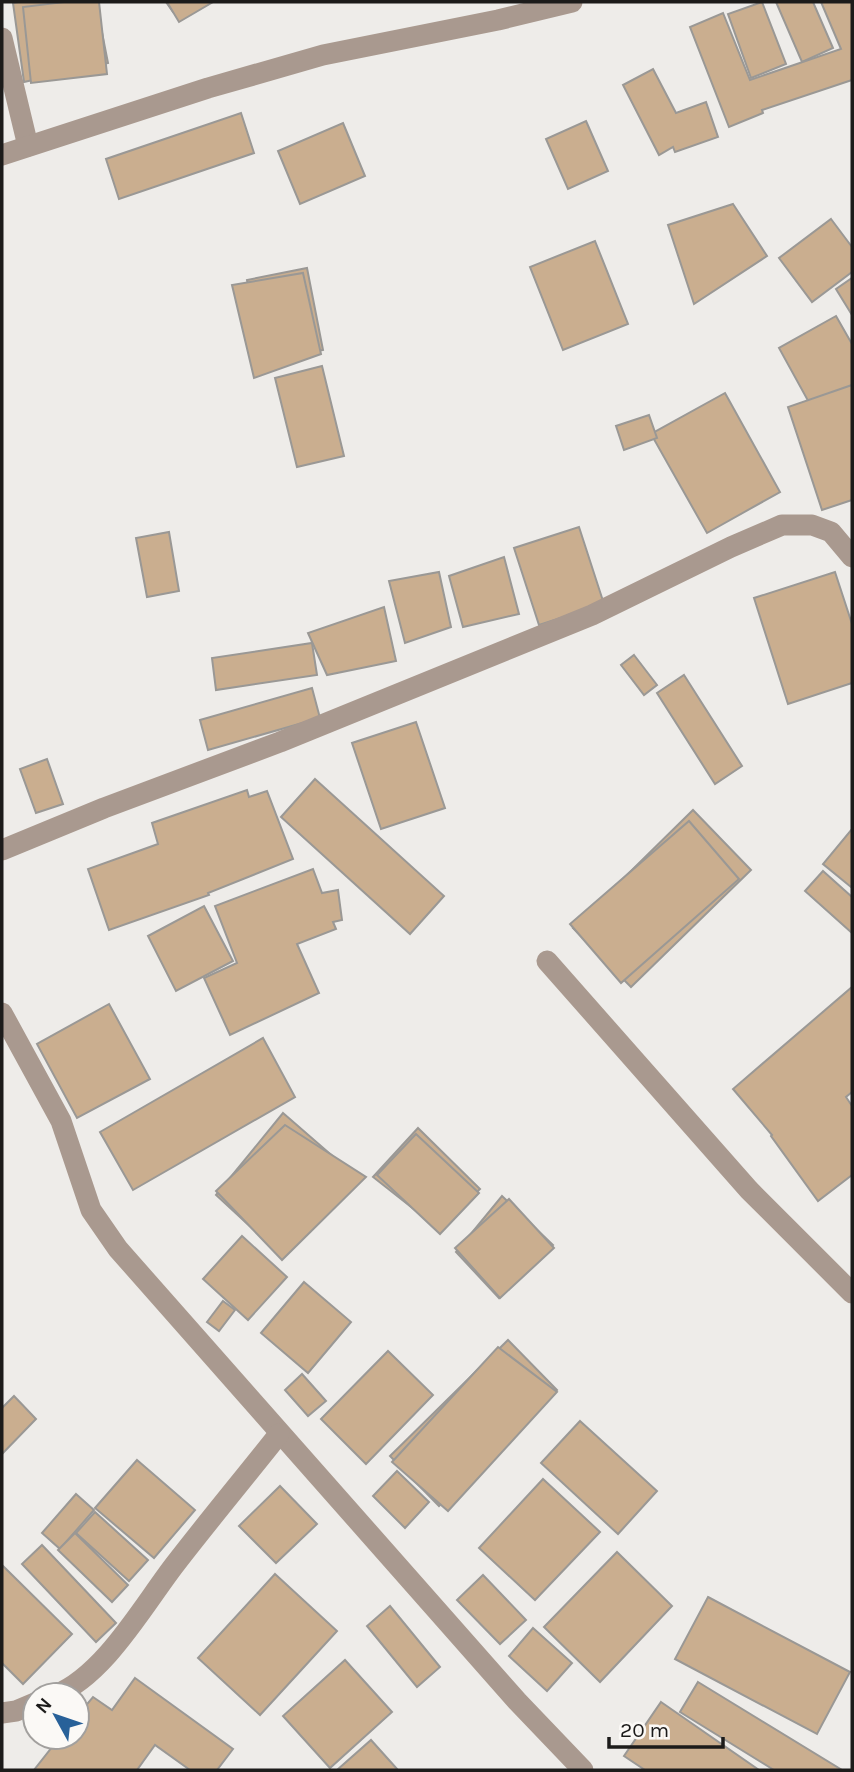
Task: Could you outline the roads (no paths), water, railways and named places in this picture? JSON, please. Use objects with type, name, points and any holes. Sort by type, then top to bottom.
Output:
[{"type":"street","points":[[2,155],[208,88],[323,55],[498,20],[572,2]]},
{"type":"street","points":[[2,38],[28,146]]},
{"type":"street","points":[[2,850],[103,808],[280,742],[592,615],[782,525],[812,525],[831,532],[852,557]]},
{"type":"street","points":[[547,961],[749,1190],[852,1293]]},
{"type":"street","points":[[2,1013],[61,1121],[91,1210],[118,1249],[517,1701],[583,1770]]},
{"type":"street","points":[[77,1681],[110,1653],[174,1565],[279,1434]]},
{"type":"street","points":[[2,1713],[21,1709]]}]
